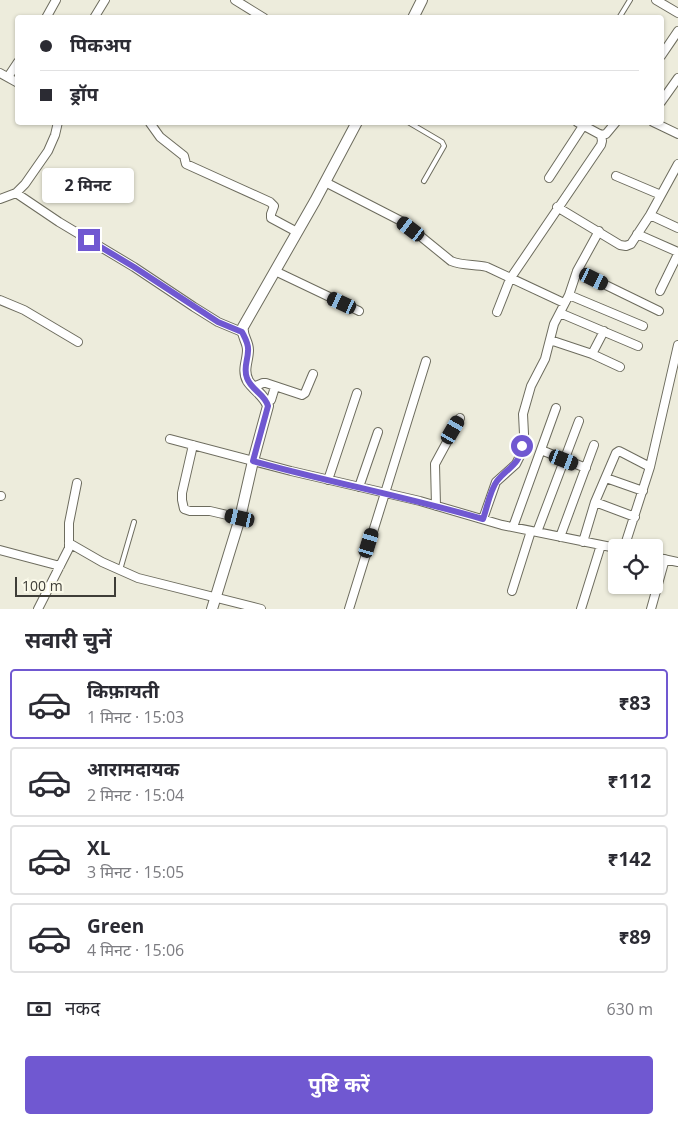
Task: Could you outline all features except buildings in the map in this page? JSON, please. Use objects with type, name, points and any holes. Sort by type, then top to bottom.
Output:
[{"type":"street","points":[[48,15],[56,0]]},
{"type":"street","points":[[96,15],[106,0]]},
{"type":"street","points":[[236,0],[259,15]]},
{"type":"street","points":[[414,15],[422,0]]},
{"type":"street","points":[[656,0],[678,13]]},
{"type":"street","points":[[664,52],[678,31]]},
{"type":"street","points":[[15,65],[3,76],[15,82]]},
{"type":"street","points":[[664,98],[678,78]]},
{"type":"street","points":[[0,199],[16,192],[25,184],[48,151],[57,125]]},
{"type":"street","points":[[151,125],[160,137],[184,156],[186,164],[270,202],[274,206],[271,218],[297,232]]},
{"type":"street","points":[[212,609],[240,518],[267,411],[267,401],[252,387],[247,378],[245,370],[248,345],[242,332],[243,326],[355,125]]},
{"type":"street","points":[[548,178],[579,125]]},
{"type":"street","points":[[582,125],[601,135],[606,134],[614,125]]},
{"type":"street","points":[[659,125],[678,134]]},
{"type":"street","points":[[497,312],[510,278],[601,145],[601,135]]},
{"type":"street","points":[[558,206],[620,245],[626,246],[631,244],[638,234],[660,195],[674,177],[678,164]]},
{"type":"street","points":[[616,176],[660,195]]},
{"type":"street","points":[[325,182],[402,222],[451,261],[477,264],[564,304]]},
{"type":"street","points":[[16,192],[59,222],[134,267],[218,322],[242,332]]},
{"type":"street","points":[[650,215],[678,228]]},
{"type":"street","points":[[483,519],[496,482],[516,464],[520,456],[524,434],[523,414],[531,386],[542,366],[554,324],[569,295],[577,271],[599,231]]},
{"type":"street","points":[[638,234],[678,253],[660,291]]},
{"type":"street","points":[[275,271],[359,311]]},
{"type":"street","points":[[577,271],[659,311]]},
{"type":"street","points":[[569,295],[644,326]]},
{"type":"street","points":[[0,300],[24,310],[78,342]]},
{"type":"street","points":[[560,313],[638,346]]},
{"type":"street","points":[[592,354],[604,331]]},
{"type":"street","points":[[550,340],[592,354],[620,367]]},
{"type":"street","points":[[627,539],[650,466],[678,346]]},
{"type":"street","points":[[349,609],[426,361]]},
{"type":"street","points":[[252,387],[262,383],[302,395],[305,393],[313,374]]},
{"type":"street","points":[[267,401],[272,400],[276,387]]},
{"type":"street","points":[[328,480],[357,393]]},
{"type":"street","points":[[513,528],[556,408]]},
{"type":"street","points":[[436,506],[434,464],[460,418]]},
{"type":"street","points":[[512,591],[579,421]]},
{"type":"street","points":[[359,487],[378,432]]},
{"type":"street","points":[[170,439],[436,506],[513,528],[608,546]]},
{"type":"street","points":[[193,445],[182,493],[184,509],[190,511],[206,510],[240,518]]},
{"type":"street","points":[[560,537],[594,445]]},
{"type":"street","points":[[541,450],[586,468]]},
{"type":"street","points":[[583,542],[595,502],[614,456],[619,452],[650,466]]},
{"type":"street","points":[[606,478],[643,491]]},
{"type":"street","points":[[38,609],[67,552],[69,523],[77,483]]},
{"type":"street","points":[[595,502],[635,518]]},
{"type":"street","points":[[69,543],[138,578],[261,609]]},
{"type":"street","points":[[581,609],[601,545]]},
{"type":"street","points":[[0,550],[60,566]]},
{"type":"street","points":[[663,558],[678,562]]},
{"type":"street","points":[[651,609],[666,559]]},
{"type":"lane","points":[[621,15],[630,0]]},
{"type":"lane","points":[[413,125],[442,142],[444,146],[424,181]]},
{"type":"lane","points":[[120,570],[134,522]]},
{"type":"route","points":[[89,240],[218,322],[242,332],[248,345],[245,370],[247,378],[267,401],[268,406],[253,461],[420,501],[483,519],[496,482],[516,464],[522,446]]}]
